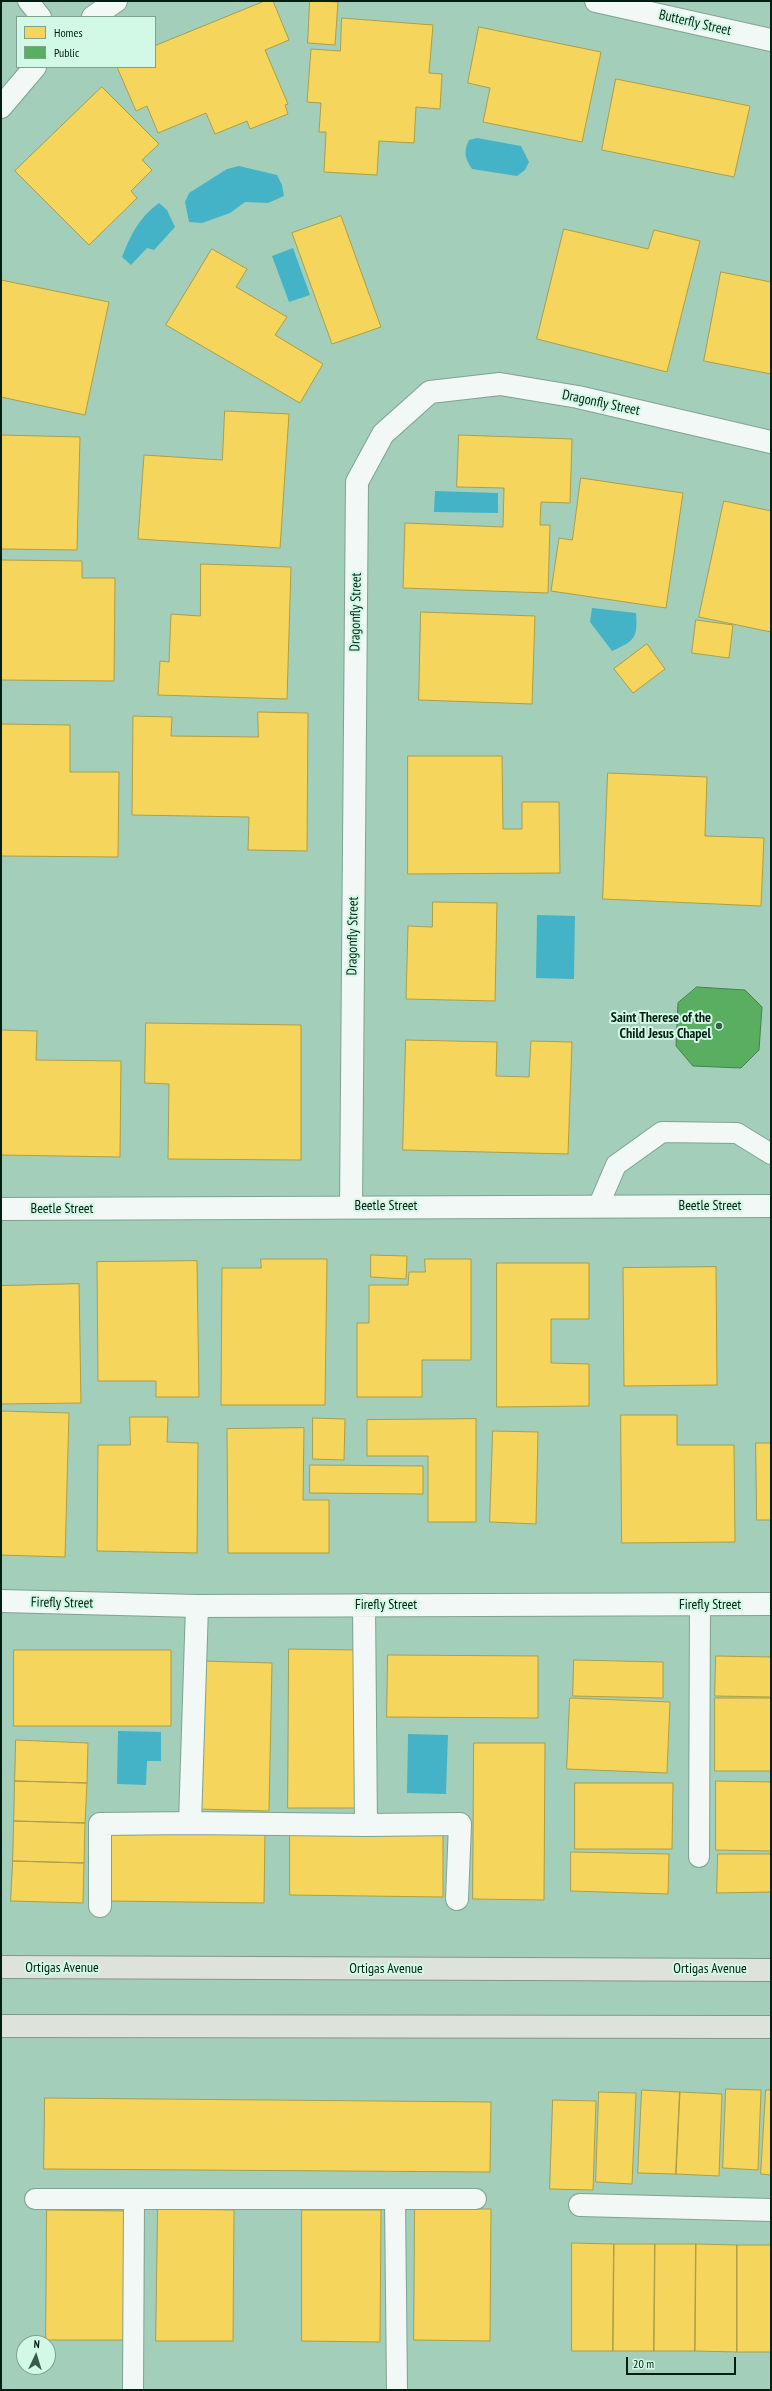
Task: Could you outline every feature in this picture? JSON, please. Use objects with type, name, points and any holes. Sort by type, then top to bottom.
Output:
[{"type":"main road","name":"Ortigas Avenue","points":[[1,1968],[771,1970]]},
{"type":"main road","points":[[1,2026],[771,2027]]},
{"type":"street","points":[[94,16],[116,1]]},
{"type":"street","name":"Butterfly Street","points":[[596,1],[771,40]]},
{"type":"street","points":[[1,107],[34,68]]},
{"type":"street","name":"Dragonfly Street","points":[[351,1206],[357,482],[383,434],[430,392],[500,384],[578,397],[771,442]]},
{"type":"street","name":"Beetle Street","points":[[1,1209],[351,1206],[771,1206]]},
{"type":"street","name":"Firefly Street","points":[[1,1601],[197,1606],[771,1604]]},
{"type":"street","points":[[364,1605],[366,1825]]},
{"type":"street","points":[[190,1823],[197,1606]]},
{"type":"street","points":[[100,1906],[100,1824],[460,1824],[457,1899]]},
{"type":"street","points":[[580,2205],[771,2210]]},
{"type":"lane","points":[[28,1],[40,16]]},
{"type":"lane","points":[[598,1207],[616,1165],[662,1132],[737,1133],[771,1154]]},
{"type":"lane","points":[[699,1857],[700,1605]]},
{"type":"lane","points":[[35,2199],[134,2200],[476,2198]]},
{"type":"lane","points":[[396,2199],[397,2390]]},
{"type":"lane","points":[[133,2390],[134,2200]]},
{"type":"water","points":[[477,138],[521,146],[529,162],[525,170],[517,176],[472,169],[466,158],[465,152],[469,140]]},
{"type":"water","points":[[239,166],[277,175],[282,185],[284,196],[268,203],[245,202],[230,213],[202,223],[189,222],[185,202],[189,193],[227,169]]},
{"type":"water","points":[[159,203],[167,210],[175,227],[154,250],[147,248],[131,265],[122,257],[128,242],[141,220]]},
{"type":"water","points":[[293,248],[310,295],[289,302],[272,256]]},
{"type":"water","points":[[435,491],[498,493],[498,513],[434,512]]},
{"type":"water","points":[[592,608],[636,613],[636,628],[633,638],[612,651],[590,622]]},
{"type":"water","points":[[537,915],[575,916],[574,979],[536,978]]},
{"type":"water","points":[[118,1731],[161,1732],[161,1761],[147,1761],[146,1785],[117,1784]]},
{"type":"water","points":[[408,1734],[448,1735],[446,1794],[407,1793]]},
{"type":"building: Homes","points":[[265,1],[273,1],[289,40],[265,50],[288,104],[285,105],[288,114],[250,129],[247,121],[215,134],[206,113],[158,133],[147,106],[136,111],[117,68],[156,68],[156,46]]},
{"type":"building: Homes","points":[[310,1],[338,2],[335,45],[308,43]]},
{"type":"building: Homes","points":[[342,18],[433,25],[429,73],[442,74],[440,109],[416,107],[414,143],[379,141],[377,175],[324,172],[326,132],[319,132],[321,103],[307,102],[311,49],[340,51]]},
{"type":"building: Homes","points":[[479,27],[601,52],[582,142],[483,122],[490,88],[468,83]]},
{"type":"building: Homes","points":[[616,79],[750,106],[734,177],[602,150]]},
{"type":"building: Homes","points":[[102,87],[159,144],[142,160],[152,170],[131,191],[137,198],[89,245],[15,171]]},
{"type":"building: Homes","points":[[341,216],[381,327],[332,344],[292,233]]},
{"type":"building: Homes","points":[[564,229],[648,249],[654,230],[700,241],[667,372],[537,339]]},
{"type":"building: Homes","points":[[212,249],[247,269],[236,287],[287,317],[275,335],[323,364],[300,403],[166,325]]},
{"type":"building: Homes","points":[[721,272],[771,282],[771,374],[704,361]]},
{"type":"building: Homes","points":[[1,280],[109,302],[85,415],[1,397]]},
{"type":"building: Homes","points":[[225,411],[289,414],[280,548],[138,539],[144,455],[222,460]]},
{"type":"building: Homes","points":[[1,435],[80,437],[77,550],[1,549]]},
{"type":"building: Homes","points":[[459,435],[572,439],[570,503],[541,502],[540,525],[550,525],[548,593],[403,588],[405,523],[503,527],[504,488],[457,487]]},
{"type":"building: Homes","points":[[581,478],[683,493],[666,608],[551,591],[559,538],[572,540]]},
{"type":"building: Homes","points":[[724,501],[771,511],[771,632],[699,617]]},
{"type":"building: Homes","points":[[1,560],[82,561],[82,578],[115,578],[114,681],[1,680]]},
{"type":"building: Homes","points":[[201,564],[291,567],[287,699],[158,695],[160,661],[169,662],[171,614],[200,616]]},
{"type":"building: Homes","points":[[421,612],[535,616],[532,704],[419,700]]},
{"type":"building: Homes","points":[[696,620],[733,625],[729,658],[692,653]]},
{"type":"building: Homes","points":[[647,644],[665,669],[633,693],[614,669]]},
{"type":"building: Homes","points":[[258,712],[308,713],[307,851],[248,850],[249,817],[132,815],[133,716],[172,717],[171,736],[258,737]]},
{"type":"building: Homes","points":[[1,724],[70,725],[70,772],[119,772],[118,857],[1,856]]},
{"type":"building: Homes","points":[[408,756],[502,756],[503,829],[522,829],[522,802],[559,802],[560,873],[408,874]]},
{"type":"building: Homes","points":[[608,773],[707,777],[705,836],[764,838],[761,906],[603,899]]},
{"type":"building: Homes","points":[[433,902],[497,903],[495,1001],[406,999],[408,926],[432,927]]},
{"type":"building: Homes","points":[[146,1023],[301,1025],[301,1160],[168,1159],[169,1084],[145,1083]]},
{"type":"building: Homes","points":[[1,1030],[37,1031],[36,1060],[121,1061],[120,1157],[1,1155]]},
{"type":"building: Homes","points":[[406,1040],[497,1042],[496,1076],[529,1077],[531,1041],[572,1042],[568,1154],[403,1150]]},
{"type":"building: Homes","points":[[371,1255],[407,1256],[406,1279],[371,1277]]},
{"type":"building: Homes","points":[[261,1259],[327,1259],[325,1405],[221,1405],[222,1268],[261,1268]]},
{"type":"building: Homes","points":[[425,1259],[471,1259],[471,1360],[422,1360],[422,1397],[357,1397],[357,1323],[369,1323],[369,1285],[408,1285],[409,1272],[425,1272]]},
{"type":"building: Homes","points":[[197,1261],[199,1397],[156,1397],[156,1381],[98,1381],[97,1262]]},
{"type":"building: Homes","points":[[497,1263],[589,1263],[589,1319],[551,1319],[551,1363],[589,1364],[589,1406],[497,1407]]},
{"type":"building: Homes","points":[[716,1267],[717,1385],[624,1386],[623,1268]]},
{"type":"building: Homes","points":[[79,1284],[81,1403],[1,1404],[1,1286]]},
{"type":"building: Homes","points":[[1,1411],[69,1413],[65,1557],[1,1555]]},
{"type":"building: Homes","points":[[621,1415],[677,1415],[677,1445],[734,1445],[735,1542],[622,1543]]},
{"type":"building: Homes","points":[[130,1417],[168,1417],[167,1442],[198,1443],[197,1553],[97,1551],[98,1445],[130,1445]]},
{"type":"building: Homes","points":[[313,1418],[345,1419],[344,1460],[313,1459]]},
{"type":"building: Homes","points":[[476,1419],[476,1522],[428,1522],[428,1456],[367,1456],[367,1420]]},
{"type":"building: Homes","points":[[304,1428],[303,1500],[329,1500],[329,1553],[228,1553],[227,1429]]},
{"type":"building: Homes","points":[[493,1431],[538,1432],[536,1524],[490,1522]]},
{"type":"building: Homes","points":[[756,1443],[771,1443],[771,1520],[757,1520]]},
{"type":"building: Homes","points":[[310,1465],[423,1466],[423,1494],[310,1493]]},
{"type":"building: Homes","points":[[289,1649],[356,1650],[356,1808],[288,1808]]},
{"type":"building: Homes","points":[[14,1650],[171,1650],[171,1726],[14,1726]]},
{"type":"building: Homes","points":[[388,1655],[538,1656],[538,1718],[387,1717]]},
{"type":"building: Homes","points":[[716,1656],[771,1657],[771,1697],[715,1696]]},
{"type":"building: Homes","points":[[574,1660],[663,1662],[663,1698],[573,1696]]},
{"type":"building: Homes","points":[[200,1661],[272,1663],[269,1811],[197,1809]]},
{"type":"building: Homes","points":[[570,1698],[670,1702],[667,1773],[567,1769]]},
{"type":"building: Homes","points":[[715,1698],[771,1698],[771,1771],[715,1771]]},
{"type":"building: Homes","points":[[16,1740],[88,1743],[87,1783],[15,1781]]},
{"type":"building: Homes","points":[[474,1743],[545,1743],[544,1900],[473,1899]]},
{"type":"building: Homes","points":[[15,1781],[87,1783],[85,1823],[14,1821]]},
{"type":"building: Homes","points":[[716,1781],[771,1782],[771,1851],[716,1850]]},
{"type":"building: Homes","points":[[575,1783],[673,1783],[672,1849],[575,1849]]},
{"type":"building: Homes","points":[[14,1821],[85,1823],[84,1863],[13,1861]]},
{"type":"building: Homes","points":[[111,1829],[265,1831],[264,1903],[110,1901]]},
{"type":"building: Homes","points":[[290,1831],[443,1833],[443,1897],[290,1895]]},
{"type":"building: Homes","points":[[571,1852],[669,1854],[668,1894],[571,1891]]},
{"type":"building: Homes","points":[[718,1854],[771,1854],[771,1892],[717,1893]]},
{"type":"building: Homes","points":[[13,1861],[84,1863],[83,1903],[11,1901]]},
{"type":"building: Homes","points":[[726,2089],[761,2090],[758,2170],[723,2168]]},
{"type":"building: Homes","points":[[642,2090],[680,2092],[676,2174],[638,2173]]},
{"type":"building: Homes","points":[[766,2090],[771,2090],[771,2175],[761,2174]]},
{"type":"building: Homes","points":[[599,2092],[636,2093],[632,2184],[596,2182]]},
{"type":"building: Homes","points":[[680,2092],[722,2094],[719,2176],[676,2174]]},
{"type":"building: Homes","points":[[45,2098],[491,2102],[490,2172],[44,2169]]},
{"type":"building: Homes","points":[[553,2100],[596,2101],[593,2190],[550,2189]]},
{"type":"building: Homes","points":[[158,2209],[234,2210],[233,2341],[156,2341]]},
{"type":"building: Homes","points":[[415,2209],[491,2209],[490,2341],[414,2340]]},
{"type":"building: Homes","points":[[47,2210],[127,2211],[127,2340],[56,2340],[56,2335],[46,2335]]},
{"type":"building: Homes","points":[[302,2210],[381,2210],[380,2342],[302,2341]]},
{"type":"building: Homes","points":[[572,2243],[614,2244],[613,2351],[572,2351]]},
{"type":"building: Homes","points":[[614,2244],[655,2244],[654,2351],[613,2351]]},
{"type":"building: Homes","points":[[655,2244],[696,2244],[695,2351],[654,2351]]},
{"type":"building: Homes","points":[[696,2244],[737,2245],[737,2352],[695,2351]]},
{"type":"building: Homes","points":[[737,2245],[771,2245],[771,2352],[737,2352]]},
{"type":"building: Public","name":"Saint Therese of the Child Jesus Chapel","points":[[697,987],[745,990],[762,1007],[759,1050],[741,1068],[693,1066],[676,1046],[678,1003]]},
{"type":"place","name":"Saint Therese of the Child Jesus Chapel","points":[[719,1026]]}]
